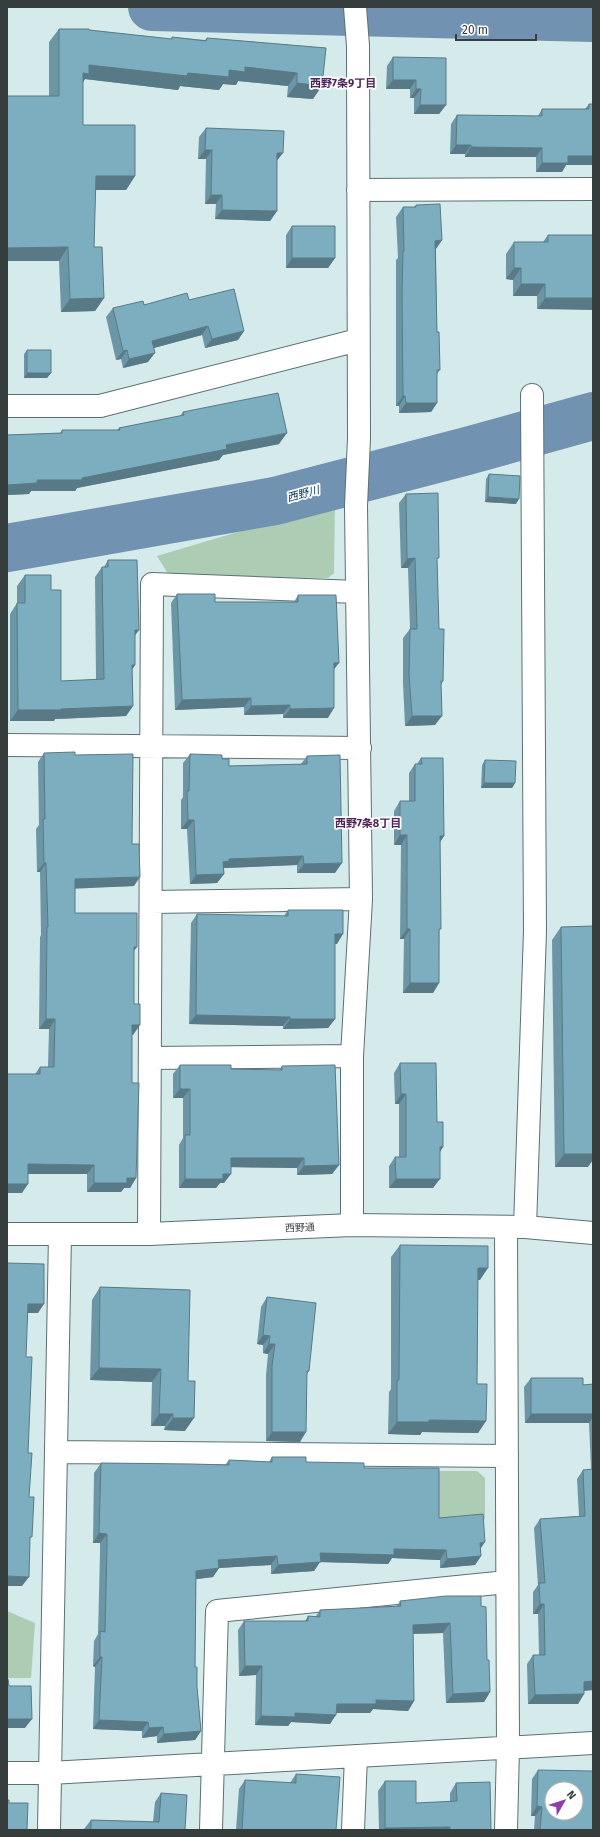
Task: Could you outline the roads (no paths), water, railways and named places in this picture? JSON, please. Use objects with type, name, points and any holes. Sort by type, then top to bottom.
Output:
[{"type":"street","points":[[352,1225],[352,1056],[362,899],[356,506],[359,438],[358,46],[355,7]]},
{"type":"street","points":[[358,190],[593,189]]},
{"type":"street","points":[[7,406],[100,406],[358,340]]},
{"type":"street","points":[[506,1830],[508,1748],[507,1456],[516,1227],[535,931],[532,395]]},
{"type":"street","points":[[149,1234],[152,584],[358,592]]},
{"type":"street","points":[[7,745],[360,748]]},
{"type":"street","points":[[151,902],[362,899]]},
{"type":"street","points":[[150,1058],[352,1056]]},
{"type":"street","name":"西野通","points":[[7,1234],[149,1234],[352,1225],[516,1227],[593,1233]]},
{"type":"street","points":[[49,1830],[60,1234]]},
{"type":"street","points":[[56,1452],[507,1456]]},
{"type":"street","points":[[211,1830],[217,1611],[507,1582]]},
{"type":"street","points":[[7,1772],[50,1773],[593,1743]]},
{"type":"street","points":[[353,1830],[356,1756]]},
{"type":"waterway","points":[[152,7],[593,18]]},
{"type":"waterway","name":"西野川","points":[[7,548],[275,501],[467,451],[593,416]]},
{"type":"district","name":"西野7条9丁目","points":[[343,83]]},
{"type":"district","name":"西野7条8丁目","points":[[368,823]]}]
